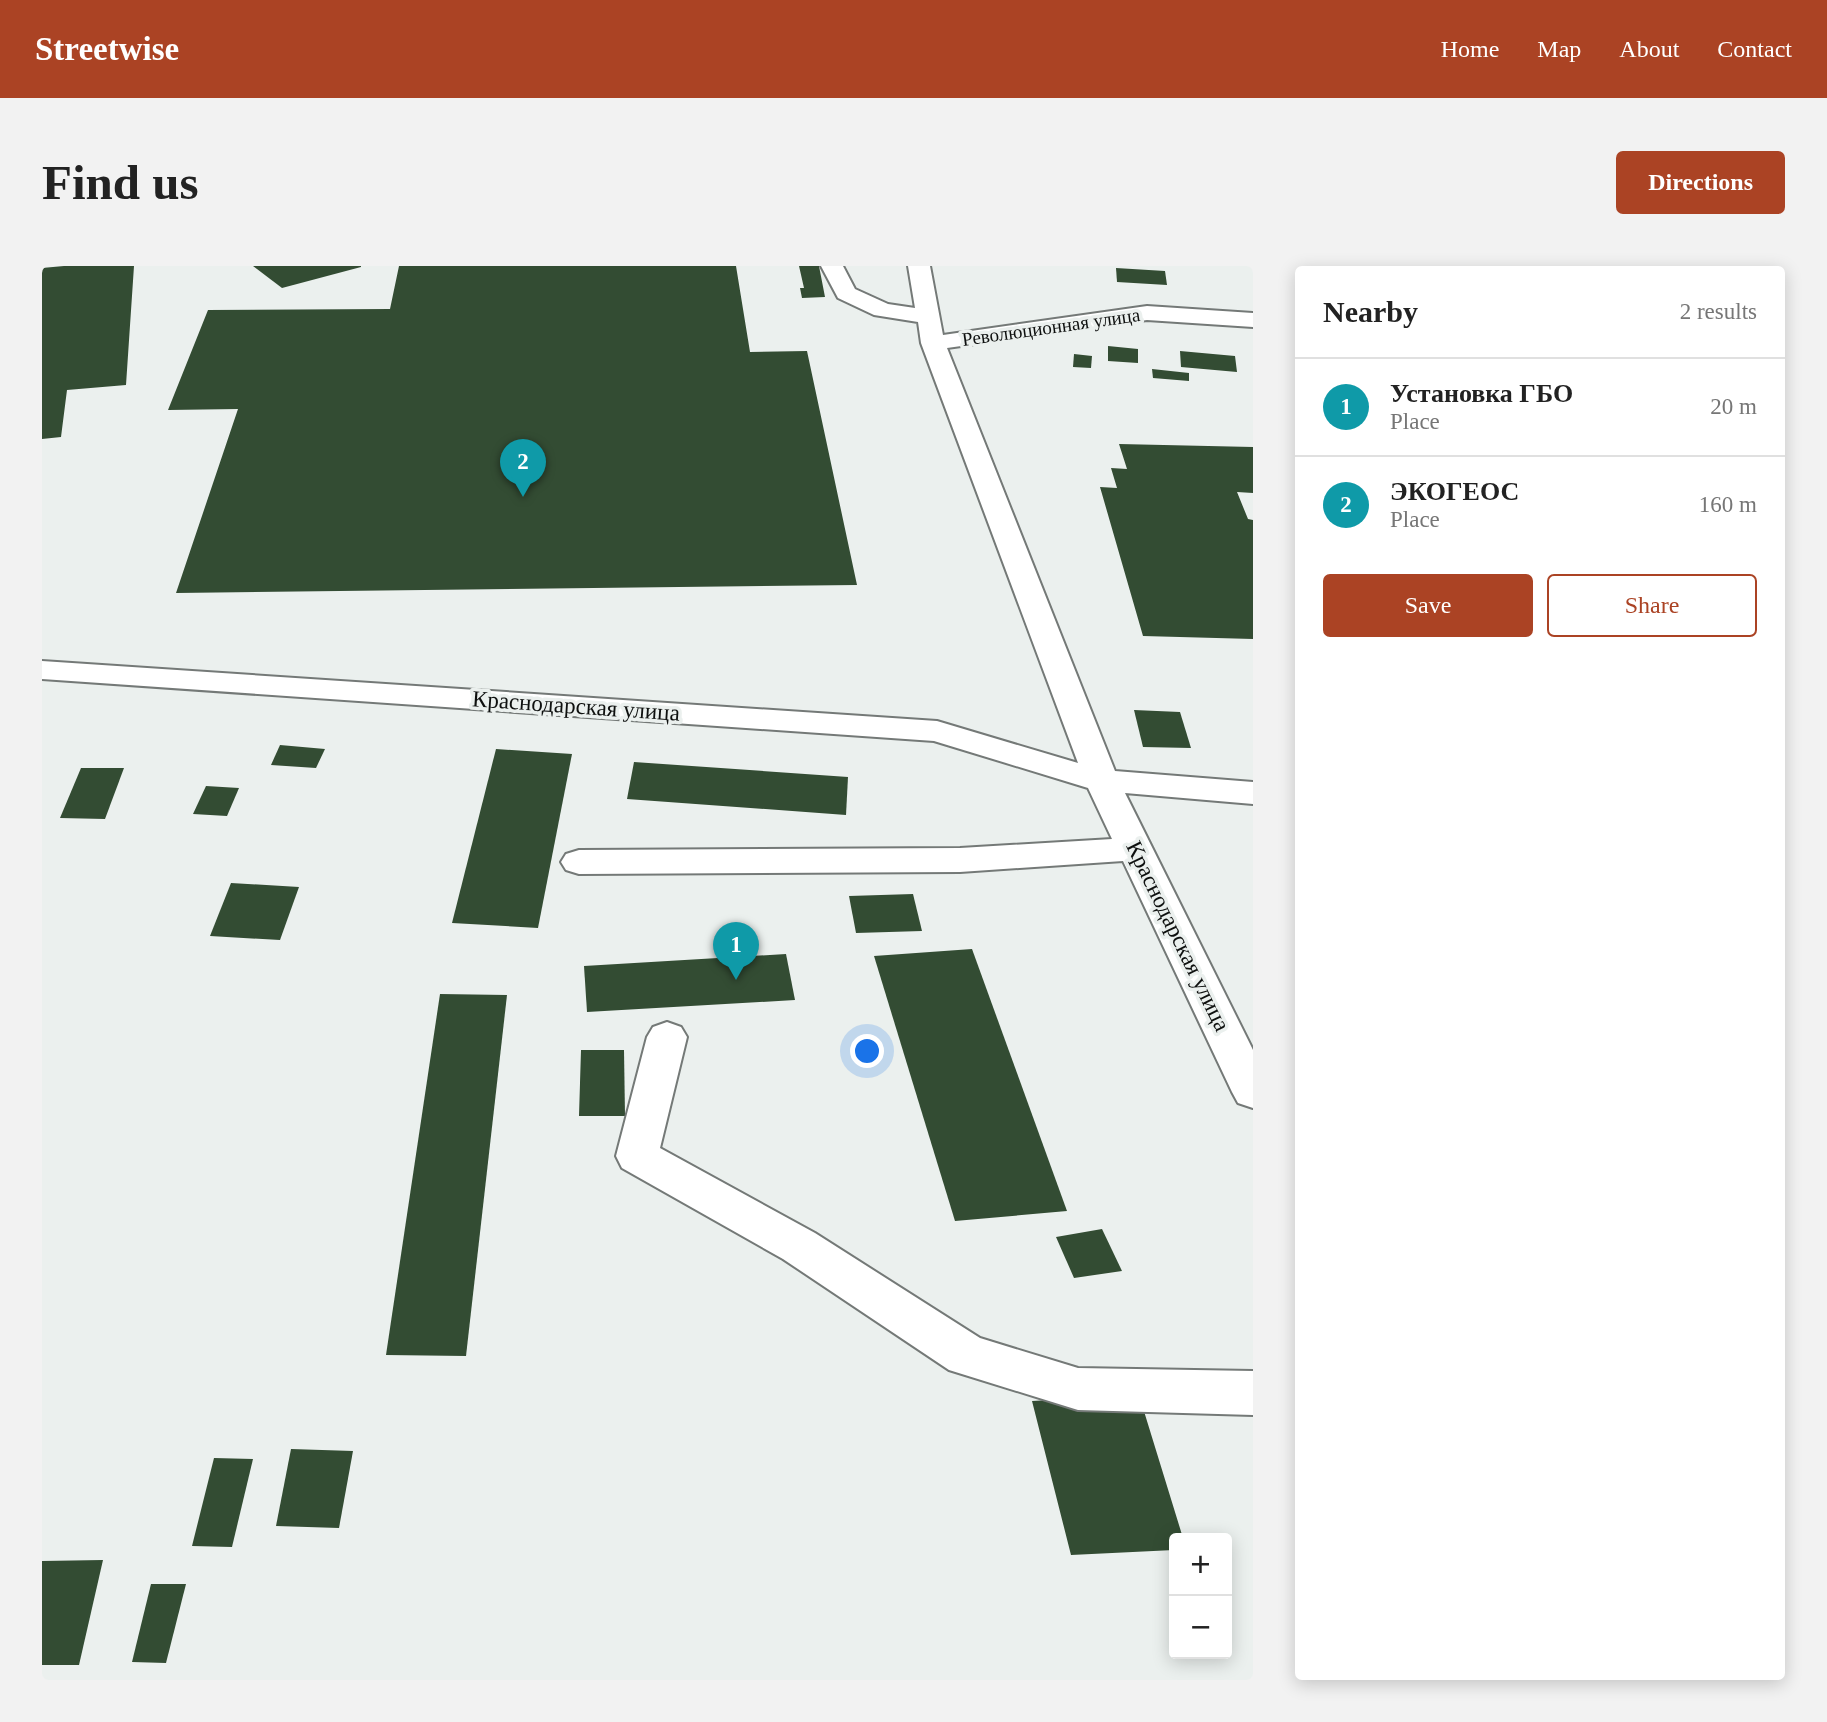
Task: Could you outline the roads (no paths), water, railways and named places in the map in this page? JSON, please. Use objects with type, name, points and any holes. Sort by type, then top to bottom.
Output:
[{"type":"street","name":"Революционная улица","points":[[832,266],[846,293],[930,330],[1147,313],[1253,320]]},
{"type":"street","name":"Краснодарская улица","points":[[919,266],[930,330],[1102,781],[1253,1092]]},
{"type":"street","name":"Краснодарская улица","points":[[42,670],[937,731],[1102,781]]},
{"type":"street","points":[[1102,781],[1253,793]]},
{"type":"street","points":[[579,862],[960,860],[1135,849]]},
{"type":"street","points":[[667,1037],[637,1156],[799,1245],[966,1355],[1078,1389],[1253,1393]]},
{"type":"place","name":"ЭКОГЕОС","points":[[523,497]]},
{"type":"place","name":"Установка ГБО","points":[[736,980]]}]
